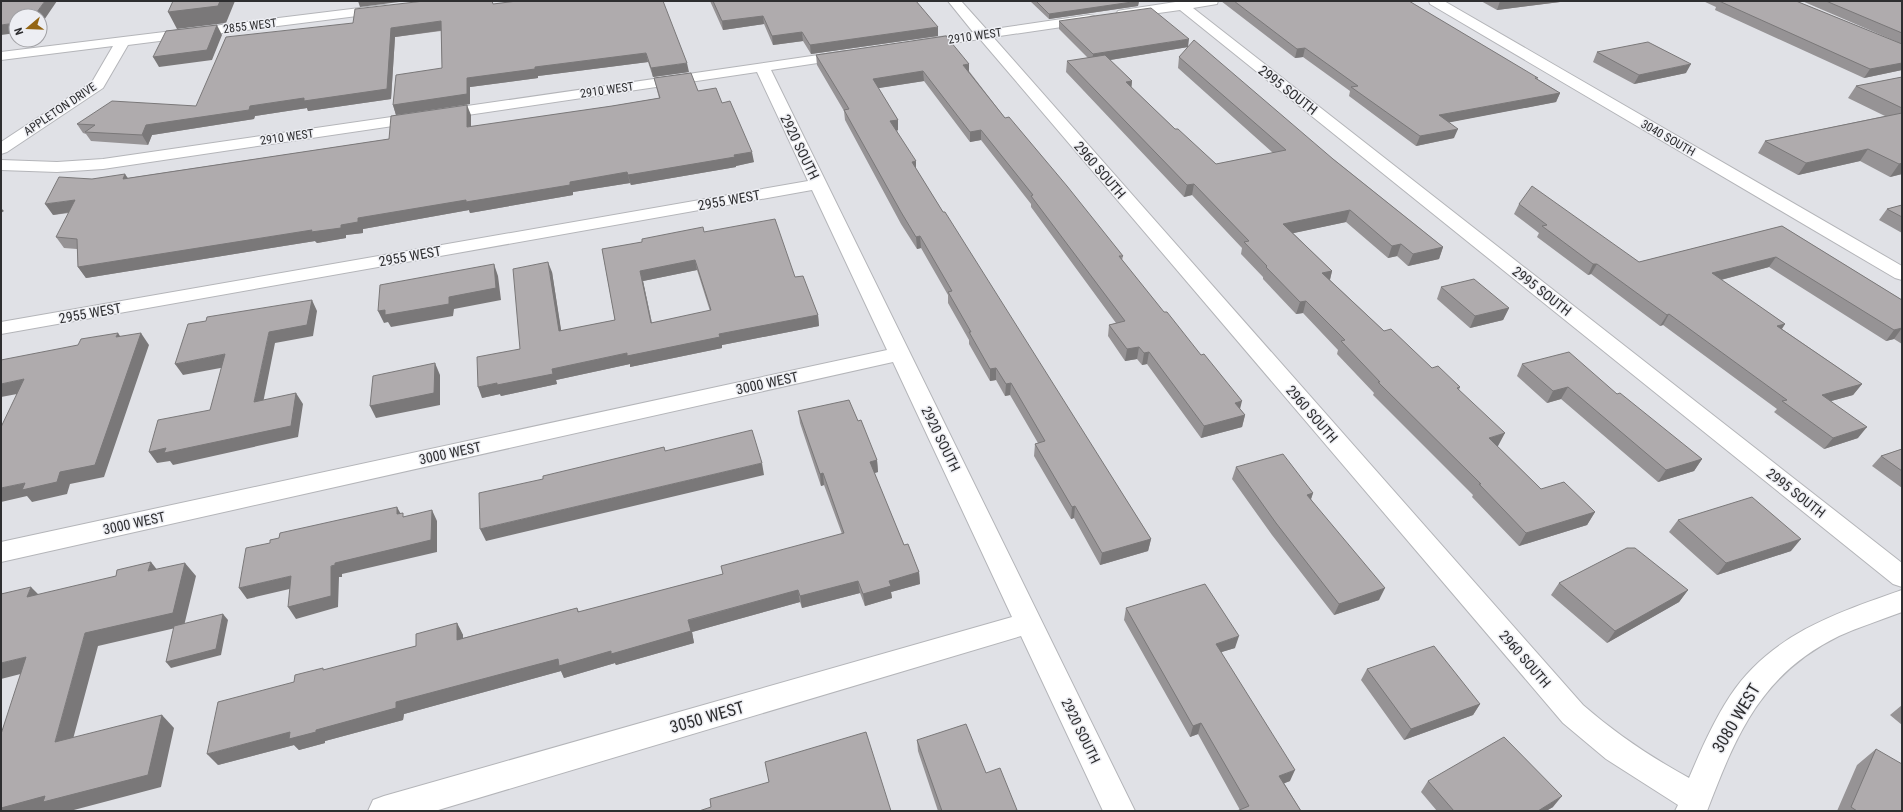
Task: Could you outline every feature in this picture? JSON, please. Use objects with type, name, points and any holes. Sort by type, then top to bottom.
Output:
[{"type":"street","name":"2960 SOUTH","points":[[954,1],[1573,714],[1592,732],[1613,748],[1694,805]]},
{"type":"street","name":"2910 WEST","points":[[904,46],[1212,1]]},
{"type":"street","name":"3040 SOUTH","points":[[1435,1],[1902,274]]},
{"type":"street","name":"2995 SOUTH","points":[[1182,6],[1902,577]]},
{"type":"street","name":"2855 WEST","points":[[1,56],[397,8]]},
{"type":"street","name":"APPLETON DRIVE","points":[[1,149],[79,99],[98,85],[123,41]]},
{"type":"street","name":"2910 WEST","points":[[1,165],[64,167],[116,162],[857,53]]},
{"type":"street","name":"2920 SOUTH","points":[[762,67],[1119,811]]},
{"type":"street","name":"2955 WEST","points":[[1,328],[818,184]]},
{"type":"street","name":"3000 WEST","points":[[1,552],[900,354]]},
{"type":"street","name":"3080 WEST","points":[[1694,805],[1712,755],[1730,722],[1747,694],[1770,666],[1798,646],[1828,629],[1902,601]]},
{"type":"street","name":"3050 WEST","points":[[384,811],[1029,623]]},
{"type":"building","points":[[1,1],[45,1],[40,8],[8,8],[8,24],[1,25]]},
{"type":"building","points":[[173,1],[220,1],[218,6],[168,12]]},
{"type":"building","points":[[424,1],[492,1],[493,4],[517,1],[663,1],[687,63],[651,68],[646,53],[535,67],[535,69],[467,78],[467,94],[393,105],[396,75],[442,68],[441,21],[391,28],[387,89],[304,101],[304,98],[250,106],[249,110],[146,125],[142,135],[85,132],[95,125],[77,124],[112,101],[196,106],[226,37],[353,23],[355,9]]},
{"type":"building","points":[[713,1],[916,1],[938,27],[810,45],[802,32],[772,36],[763,16],[722,21]]},
{"type":"building","points":[[1036,1],[1139,1],[1049,14]]},
{"type":"building","points":[[1234,1],[1409,1],[1538,78],[1535,78],[1560,93],[1439,115],[1458,129],[1420,136],[1351,87],[1358,86],[1305,48],[1297,49]]},
{"type":"building","points":[[1719,1],[1796,1],[1902,44],[1902,63],[1870,69]]},
{"type":"building","points":[[1826,1],[1902,1],[1902,33]]},
{"type":"building","points":[[1151,8],[1189,39],[1093,54],[1059,21]]},
{"type":"building","points":[[217,25],[207,50],[153,57],[166,31]]},
{"type":"building","points":[[946,36],[969,64],[963,65],[1005,118],[1009,117],[1067,186],[1123,256],[1119,256],[1164,312],[1167,312],[1201,355],[1204,354],[1242,401],[1235,403],[1245,415],[1204,426],[1149,352],[1144,353],[1139,347],[1127,349],[1109,325],[1125,321],[1031,196],[1033,195],[981,130],[970,132],[923,71],[873,79],[898,120],[890,121],[916,161],[912,162],[1151,539],[1102,553],[1075,506],[1072,507],[1035,444],[1045,441],[1011,383],[1006,384],[996,368],[990,369],[948,292],[952,291],[920,236],[916,237],[901,212],[844,110],[849,109],[816,55]]},
{"type":"building","points":[[1194,40],[1333,159],[1443,247],[1413,254],[1401,244],[1392,246],[1350,210],[1283,224],[1332,271],[1322,273],[1384,331],[1391,329],[1432,368],[1438,366],[1460,387],[1457,388],[1505,433],[1489,438],[1541,489],[1564,482],[1595,512],[1526,533],[1479,484],[1481,484],[1378,382],[1380,382],[1341,341],[1345,340],[1306,301],[1300,302],[1266,267],[1267,266],[1244,242],[1249,241],[1194,184],[1187,185],[1067,61],[1105,55],[1132,81],[1126,82],[1175,129],[1178,129],[1216,164],[1286,150],[1179,57]]},
{"type":"building","points":[[1648,42],[1691,64],[1639,75],[1597,52]]},
{"type":"building","points":[[691,73],[698,91],[716,88],[722,103],[730,101],[752,152],[734,155],[735,157],[628,175],[627,172],[570,182],[570,185],[358,218],[358,222],[341,225],[341,228],[311,232],[312,230],[78,267],[77,239],[56,237],[75,200],[45,204],[59,177],[92,179],[125,174],[123,179],[389,139],[391,116],[467,105],[467,127],[612,106],[660,98],[654,78]]},
{"type":"building","points":[[1902,77],[1902,108],[1856,86]]},
{"type":"building","points":[[1902,113],[1902,163],[1899,164],[1868,149],[1806,163],[1765,141]]},
{"type":"building","points":[[1532,186],[1639,262],[1782,226],[1902,300],[1902,328],[1894,330],[1776,257],[1712,273],[1785,324],[1777,326],[1862,384],[1822,395],[1867,427],[1833,438],[1782,401],[1787,400],[1669,314],[1667,315],[1597,264],[1593,264],[1542,226],[1547,225],[1519,204]]},
{"type":"building","points":[[1902,205],[1902,217],[1887,209]]},
{"type":"building","points":[[775,219],[795,277],[803,276],[818,315],[719,334],[720,337],[627,356],[627,353],[552,369],[553,374],[497,385],[497,383],[478,387],[477,357],[520,349],[513,269],[548,262],[559,331],[615,320],[602,249],[642,242],[642,239],[703,227],[704,232]],"holes":[[[695,260],[711,310],[651,323],[640,271]]]},
{"type":"building","points":[[494,264],[496,288],[449,297],[449,304],[385,315],[385,310],[378,311],[380,285]]},
{"type":"building","points":[[1474,279],[1509,308],[1475,316],[1441,287]]},
{"type":"building","points":[[312,300],[307,325],[269,332],[254,402],[296,393],[291,426],[164,453],[166,448],[149,452],[158,420],[210,410],[225,354],[175,364],[188,324],[206,321],[207,317]]},
{"type":"building","points":[[118,333],[116,337],[141,333],[95,465],[60,472],[57,482],[22,490],[25,483],[1,488],[1,427],[24,379],[1,384],[1,360],[78,345],[81,339]]},
{"type":"building","points":[[1569,352],[1617,394],[1620,393],[1702,459],[1666,470],[1568,387],[1553,391],[1522,364]]},
{"type":"building","points":[[435,363],[434,393],[370,406],[373,376]]},
{"type":"building","points":[[849,400],[858,421],[861,420],[877,460],[870,462],[904,545],[908,544],[919,572],[889,581],[891,586],[863,594],[858,581],[800,596],[798,590],[688,620],[691,631],[611,654],[611,651],[559,666],[558,659],[396,702],[396,708],[316,730],[316,732],[289,739],[290,732],[207,754],[218,702],[294,682],[295,675],[323,668],[323,670],[416,646],[416,634],[457,623],[457,640],[577,608],[578,612],[723,574],[721,566],[844,533],[823,473],[820,474],[798,411]]},
{"type":"building","points":[[752,430],[762,463],[480,529],[479,493],[543,479],[543,476],[664,447],[665,451]]},
{"type":"building","points":[[1902,449],[1902,471],[1881,456]]},
{"type":"building","points":[[1283,454],[1313,493],[1307,495],[1385,588],[1339,604],[1276,523],[1236,467]]},
{"type":"building","points":[[1752,497],[1801,539],[1726,563],[1678,520]]},
{"type":"building","points":[[397,507],[397,514],[403,513],[403,517],[432,510],[431,540],[335,563],[335,565],[331,566],[331,596],[288,607],[291,576],[239,588],[246,548],[270,543],[270,540],[279,538],[280,533]]},
{"type":"building","points":[[1627,548],[1635,548],[1688,590],[1615,631],[1559,583]]},
{"type":"building","points":[[151,562],[148,571],[185,563],[173,613],[85,633],[55,742],[162,715],[148,775],[43,802],[45,796],[1,808],[1,734],[26,657],[1,663],[1,594],[31,587],[27,597],[116,576],[117,570]]},
{"type":"building","points":[[1205,584],[1239,636],[1216,644],[1295,770],[1279,776],[1301,811],[1237,811],[1249,806],[1201,723],[1193,726],[1126,608]]},
{"type":"building","points":[[223,614],[216,649],[166,662],[174,626]]},
{"type":"building","points":[[1434,646],[1480,704],[1411,729],[1367,669]]},
{"type":"building","points":[[966,724],[986,773],[1000,768],[1017,810],[942,811],[917,740]]},
{"type":"building","points":[[866,732],[891,811],[699,811],[711,807],[710,799],[769,782],[765,762]]},
{"type":"building","points":[[1504,737],[1562,796],[1538,811],[1454,811],[1428,781]]},
{"type":"building","points":[[1876,749],[1902,764],[1902,811],[1857,811],[1851,807]]}]
